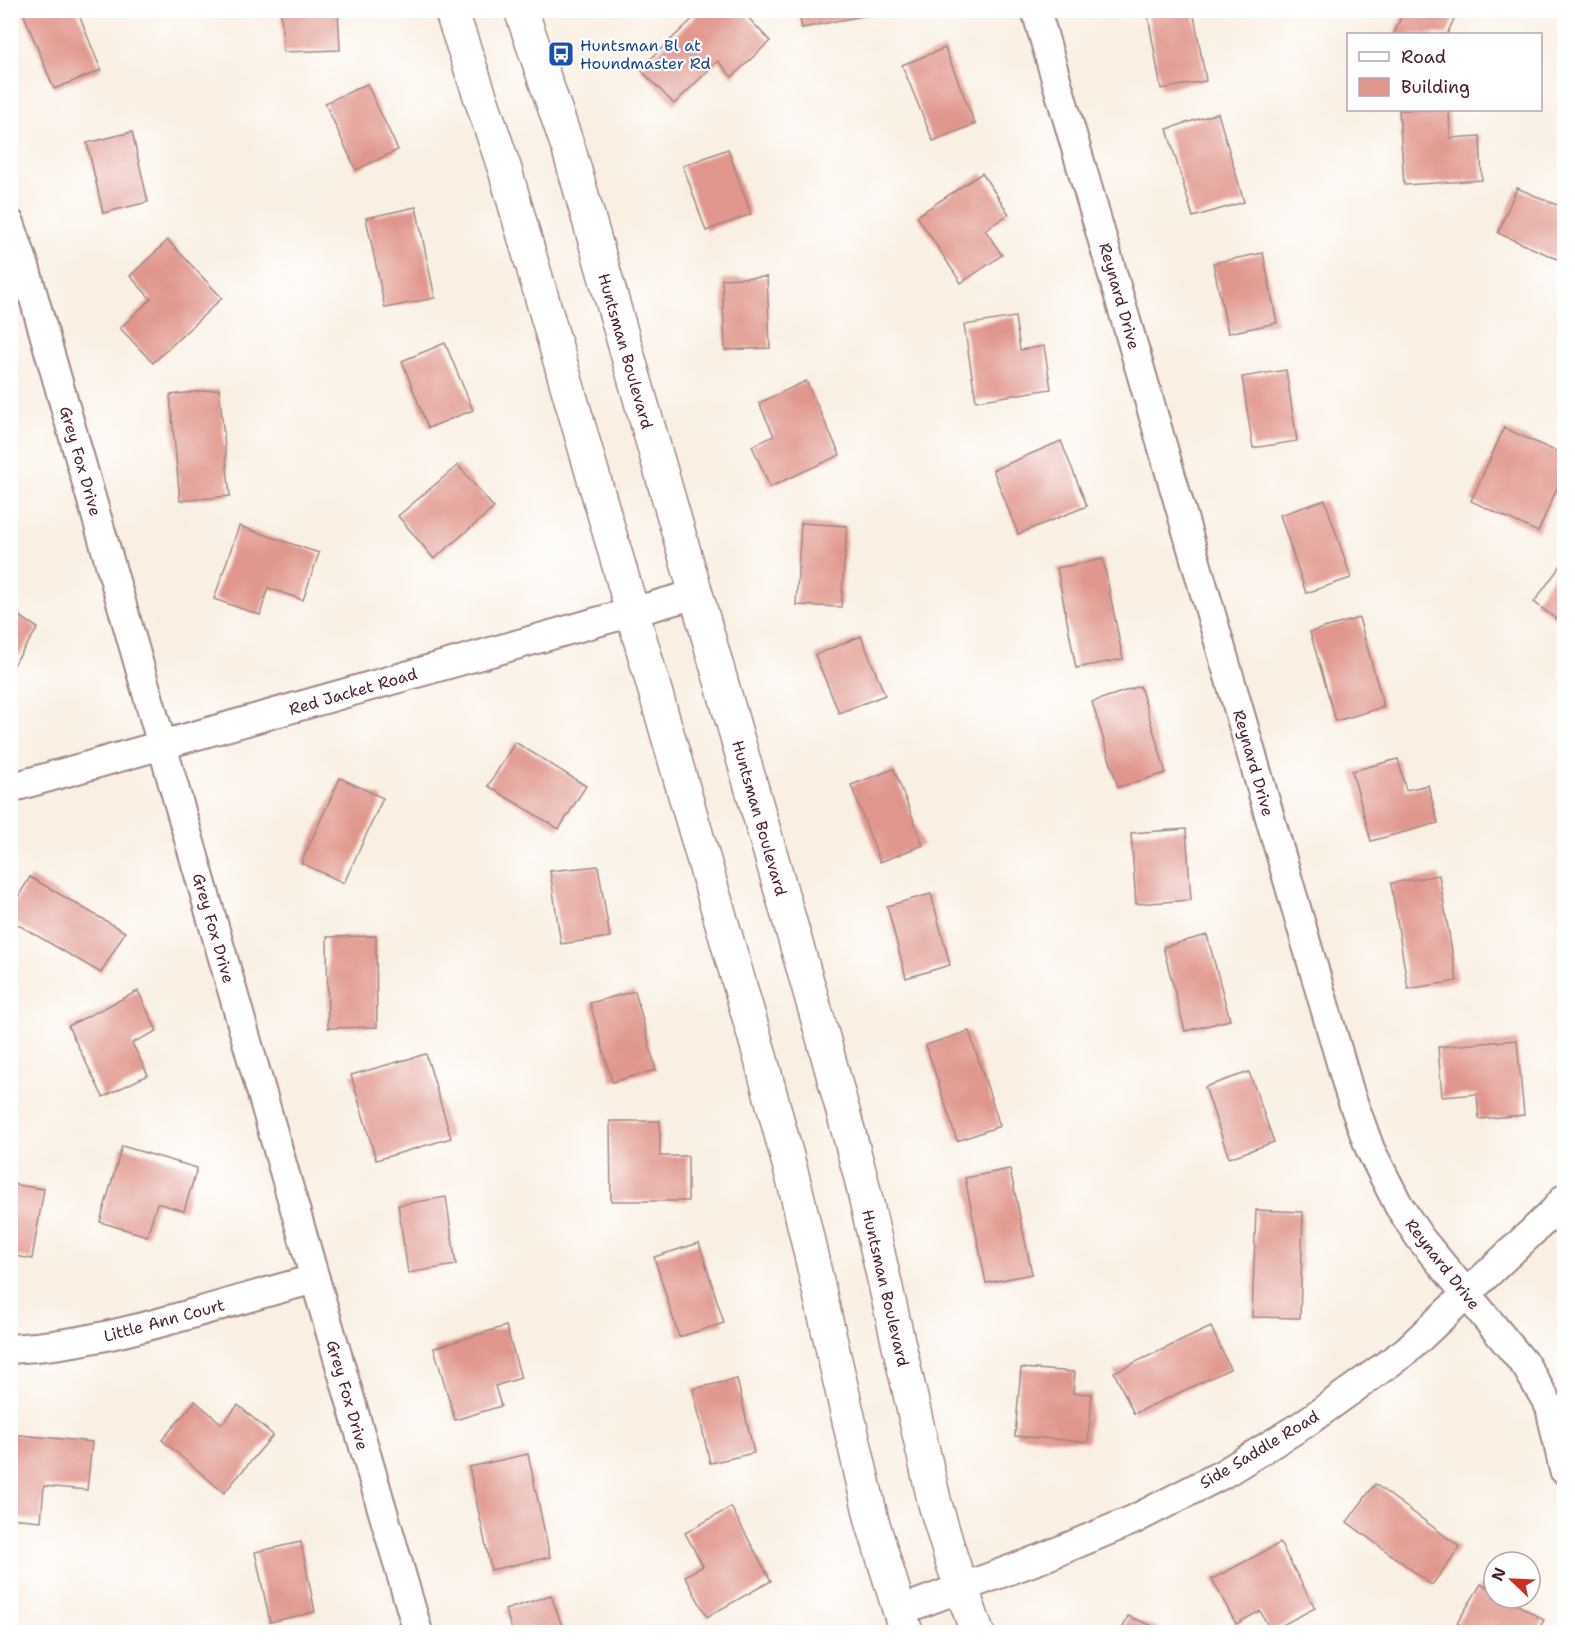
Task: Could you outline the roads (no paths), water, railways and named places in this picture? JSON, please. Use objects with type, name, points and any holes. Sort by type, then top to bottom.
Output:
[{"type":"street","points":[[451,10],[506,170],[753,1030],[797,1194],[872,1521],[903,1622]]},
{"type":"street","name":"Huntsman Boulevard","points":[[521,10],[568,150],[822,1034],[861,1178],[935,1504],[976,1632]]},
{"type":"street","name":"Reynard Drive","points":[[1036,10],[1350,1094],[1370,1149],[1399,1206],[1420,1238],[1526,1366],[1550,1407],[1564,1470]]},
{"type":"street","name":"Grey Fox Drive","points":[[10,223],[25,267],[418,1632]]},
{"type":"street","name":"Red Jacket Road","points":[[10,789],[696,594]]},
{"type":"street","name":"Side Saddle Road","points":[[903,1622],[962,1589],[1133,1520],[1223,1474],[1304,1424],[1406,1351],[1467,1295],[1564,1199]]},
{"type":"street","name":"Little Ann Court","points":[[10,1348],[41,1347],[126,1332],[315,1279]]},
{"type":"place","name":"Huntsman Bl at Houndmaster Rd","points":[[561,54]]}]
